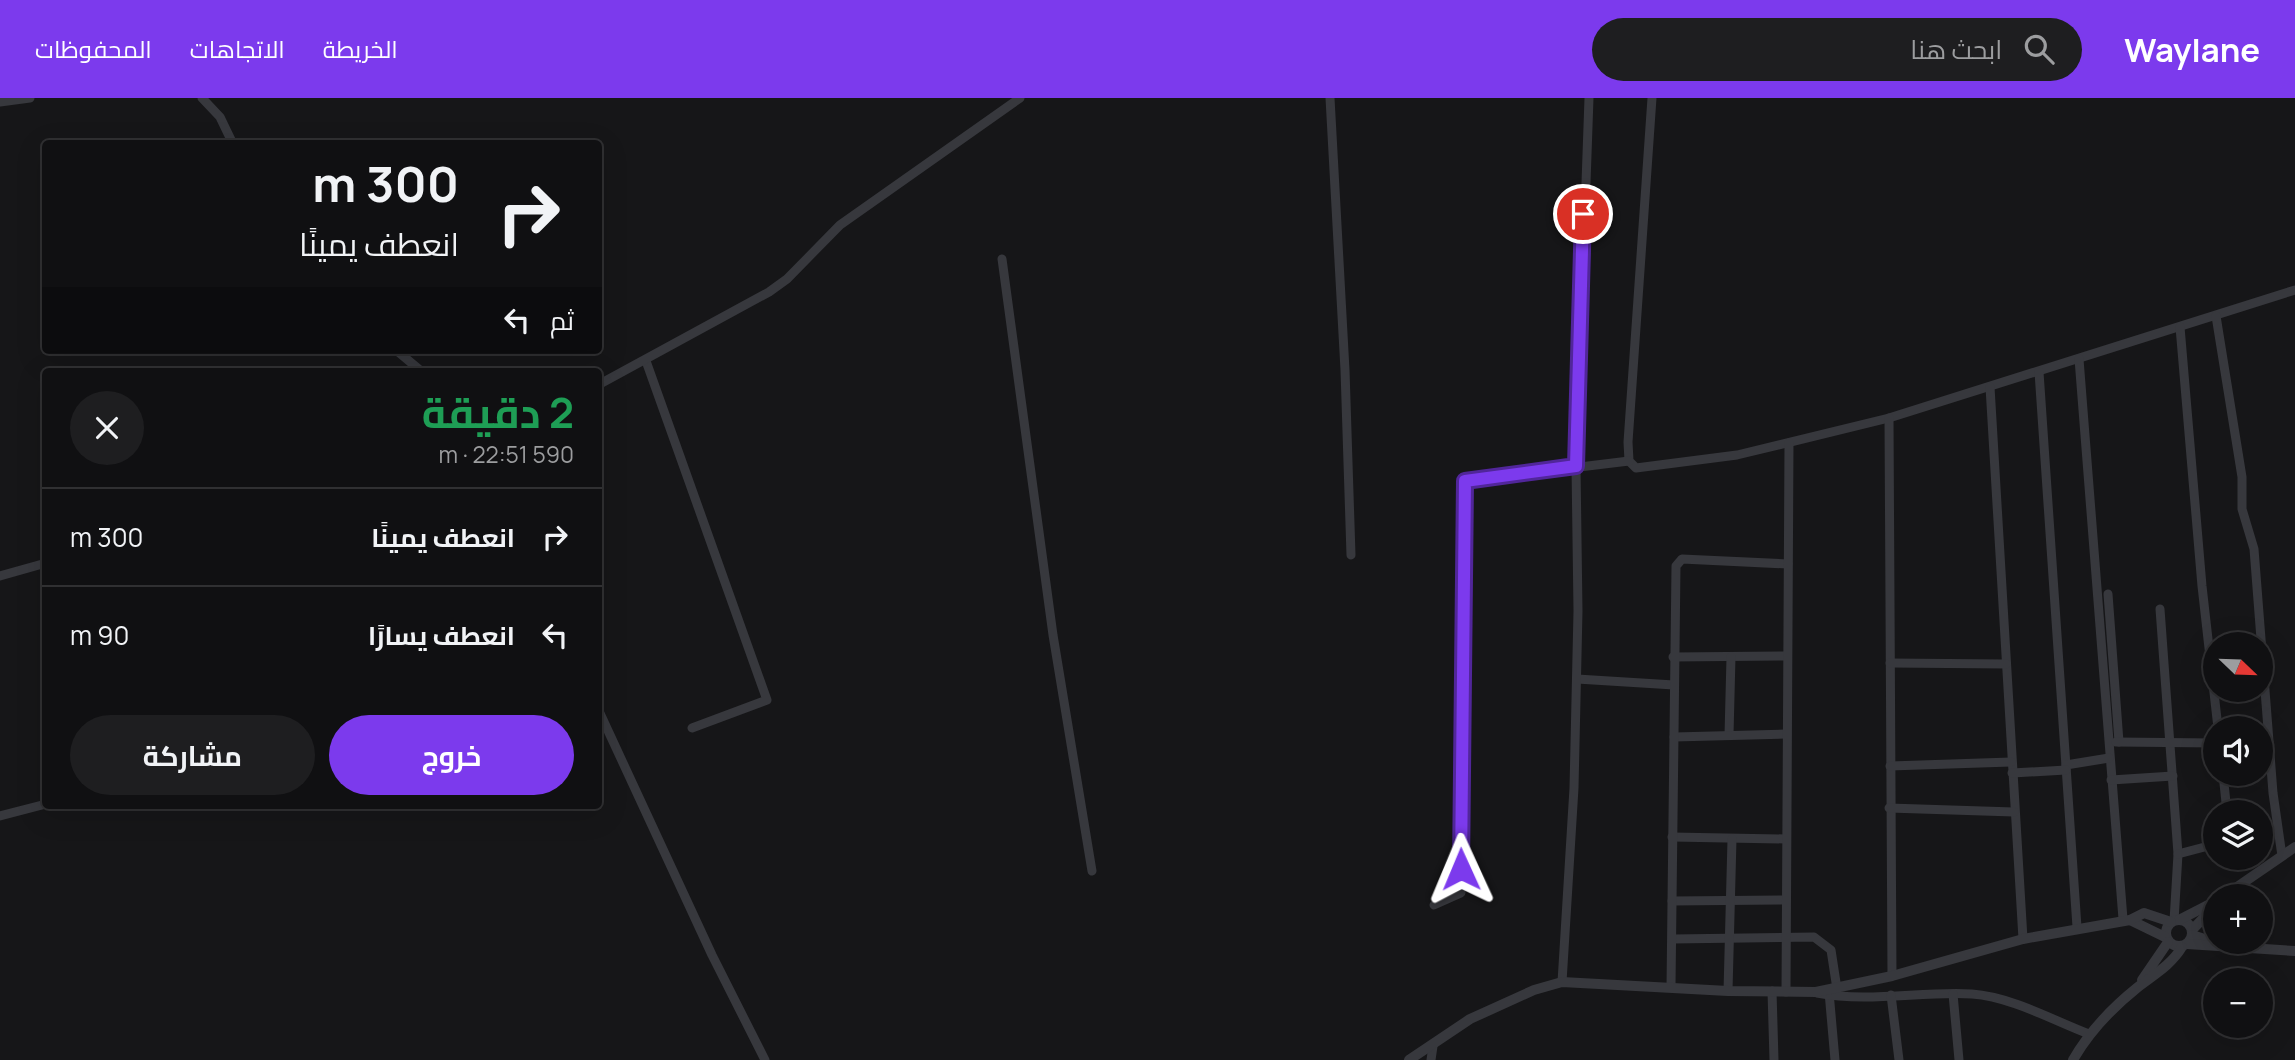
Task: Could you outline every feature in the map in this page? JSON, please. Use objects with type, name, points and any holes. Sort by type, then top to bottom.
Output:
[{"type":"street","points":[[0,102],[30,98]]},
{"type":"street","points":[[202,98],[220,117],[231,140]]},
{"type":"street","points":[[602,383],[779,285],[849,218],[1020,98]]},
{"type":"street","points":[[1331,98],[1351,555]]},
{"type":"street","points":[[1562,982],[1573,817],[1577,679],[1576,466],[1589,98]]},
{"type":"street","points":[[1629,461],[1632,363],[1652,98]]},
{"type":"street","points":[[1002,259],[1052,623],[1092,872]]},
{"type":"street","points":[[1434,905],[1461,893],[1465,481],[1629,461],[1639,469],[1664,467],[1789,443],[1889,418],[2295,290]]},
{"type":"street","points":[[2217,316],[2242,477],[2244,520],[2254,549],[2273,793],[2282,856]]},
{"type":"street","points":[[2180,327],[2202,586],[2217,716]]},
{"type":"street","points":[[401,354],[417,368]]},
{"type":"street","points":[[2079,359],[2107,742],[2126,920]]},
{"type":"street","points":[[646,361],[767,700],[692,728]]},
{"type":"street","points":[[2039,372],[2077,927]]},
{"type":"street","points":[[1990,387],[2023,939]]},
{"type":"street","points":[[1889,418],[1892,976]]},
{"type":"street","points":[[1786,992],[1789,443]]},
{"type":"street","points":[[1671,987],[1675,572],[1678,561],[1788,564]]},
{"type":"street","points":[[0,576],[42,564]]},
{"type":"street","points":[[2108,594],[2119,742]]},
{"type":"street","points":[[2136,988],[2174,921],[2178,854],[2160,608]]},
{"type":"street","points":[[1674,657],[1787,656]]},
{"type":"street","points":[[1730,735],[1731,657]]},
{"type":"street","points":[[1890,663],[2006,664]]},
{"type":"street","points":[[1577,679],[1674,685]]},
{"type":"street","points":[[602,718],[712,955],[765,1060]]},
{"type":"street","points":[[1674,737],[1786,734]]},
{"type":"street","points":[[2107,742],[2203,742]]},
{"type":"street","points":[[1890,766],[2066,767],[2109,758]]},
{"type":"street","points":[[2111,780],[2173,776]]},
{"type":"street","points":[[0,816],[42,805]]},
{"type":"street","points":[[1889,808],[2014,812]]},
{"type":"street","points":[[1672,837],[1786,839]]},
{"type":"street","points":[[1728,992],[1732,839]]},
{"type":"street","points":[[2178,854],[2203,847]]},
{"type":"street","points":[[2241,884],[2295,847]]},
{"type":"street","points":[[1672,901],[1786,900]]},
{"type":"street","points":[[2174,921],[2203,909]]},
{"type":"street","points":[[1832,991],[2023,939],[2126,920],[2144,913],[2189,925],[2188,939]]},
{"type":"street","points":[[2126,920],[2166,939],[2188,939],[2229,947],[2295,951]]},
{"type":"street","points":[[2073,1060],[2089,1034],[2136,988],[2173,961],[2203,920]]},
{"type":"street","points":[[1673,939],[1814,937],[1832,950],[1835,1060]]},
{"type":"street","points":[[1409,1060],[1470,1019],[1534,990],[1562,982],[1728,992],[1832,991],[1891,995],[1988,996],[2089,1034]]},
{"type":"street","points":[[1772,991],[1774,1060]]},
{"type":"street","points":[[1953,994],[1959,1060]]},
{"type":"street","points":[[1891,995],[1899,1060]]},
{"type":"street","points":[[1431,1060],[1433,1046]]},
{"type":"route","points":[[1461,869],[1465,481],[1576,466],[1583,214]]}]
